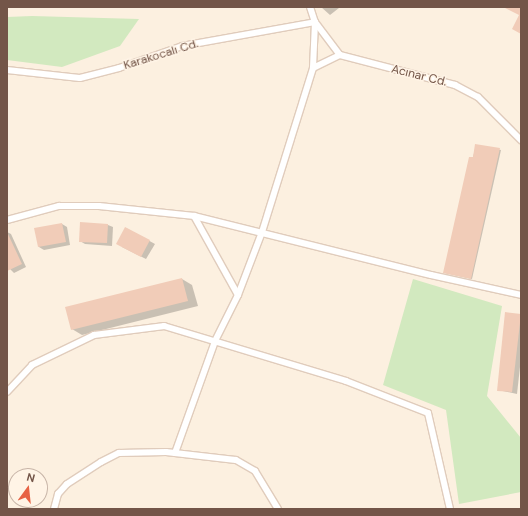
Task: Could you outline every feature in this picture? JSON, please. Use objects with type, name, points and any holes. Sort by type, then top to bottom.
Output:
[{"type":"street","points":[[310,7],[315,22],[340,55],[313,68]]},
{"type":"street","points":[[175,453],[215,341],[238,295],[262,232],[313,68],[315,22]]},
{"type":"street","name":"Karakocalı Cd.","points":[[7,70],[80,78],[119,68],[182,46],[315,22]]},
{"type":"street","name":"Acınar Cd.","points":[[340,55],[456,85],[478,97],[521,140]]},
{"type":"street","points":[[7,220],[59,206],[99,206],[194,216],[431,275],[521,295]]},
{"type":"street","points":[[194,216],[238,295]]},
{"type":"street","points":[[7,392],[32,365],[94,335],[164,326],[346,381],[428,413],[450,509]]},
{"type":"street","points":[[54,509],[58,494],[67,484],[119,453],[175,453],[236,460],[256,471],[278,509]]},
{"type":"green space","points":[[32,16],[139,19],[120,46],[62,67],[7,60],[7,17]]},
{"type":"green space","points":[[413,279],[502,306],[487,396],[521,438],[521,492],[459,504],[446,410],[383,385]]},
{"type":"building","points":[[503,7],[521,7],[521,34],[512,29],[519,15]]},
{"type":"building","points":[[475,144],[500,148],[471,279],[443,273],[469,157],[473,157]]},
{"type":"building","points":[[80,222],[108,224],[107,243],[79,242]]},
{"type":"building","points":[[62,223],[66,242],[38,247],[34,228]]},
{"type":"building","points":[[125,227],[150,240],[141,257],[116,244]]},
{"type":"building","points":[[7,232],[22,264],[7,271]]},
{"type":"building","points":[[182,278],[188,301],[71,330],[65,307]]},
{"type":"building","points":[[505,312],[521,314],[512,392],[497,391]]}]
